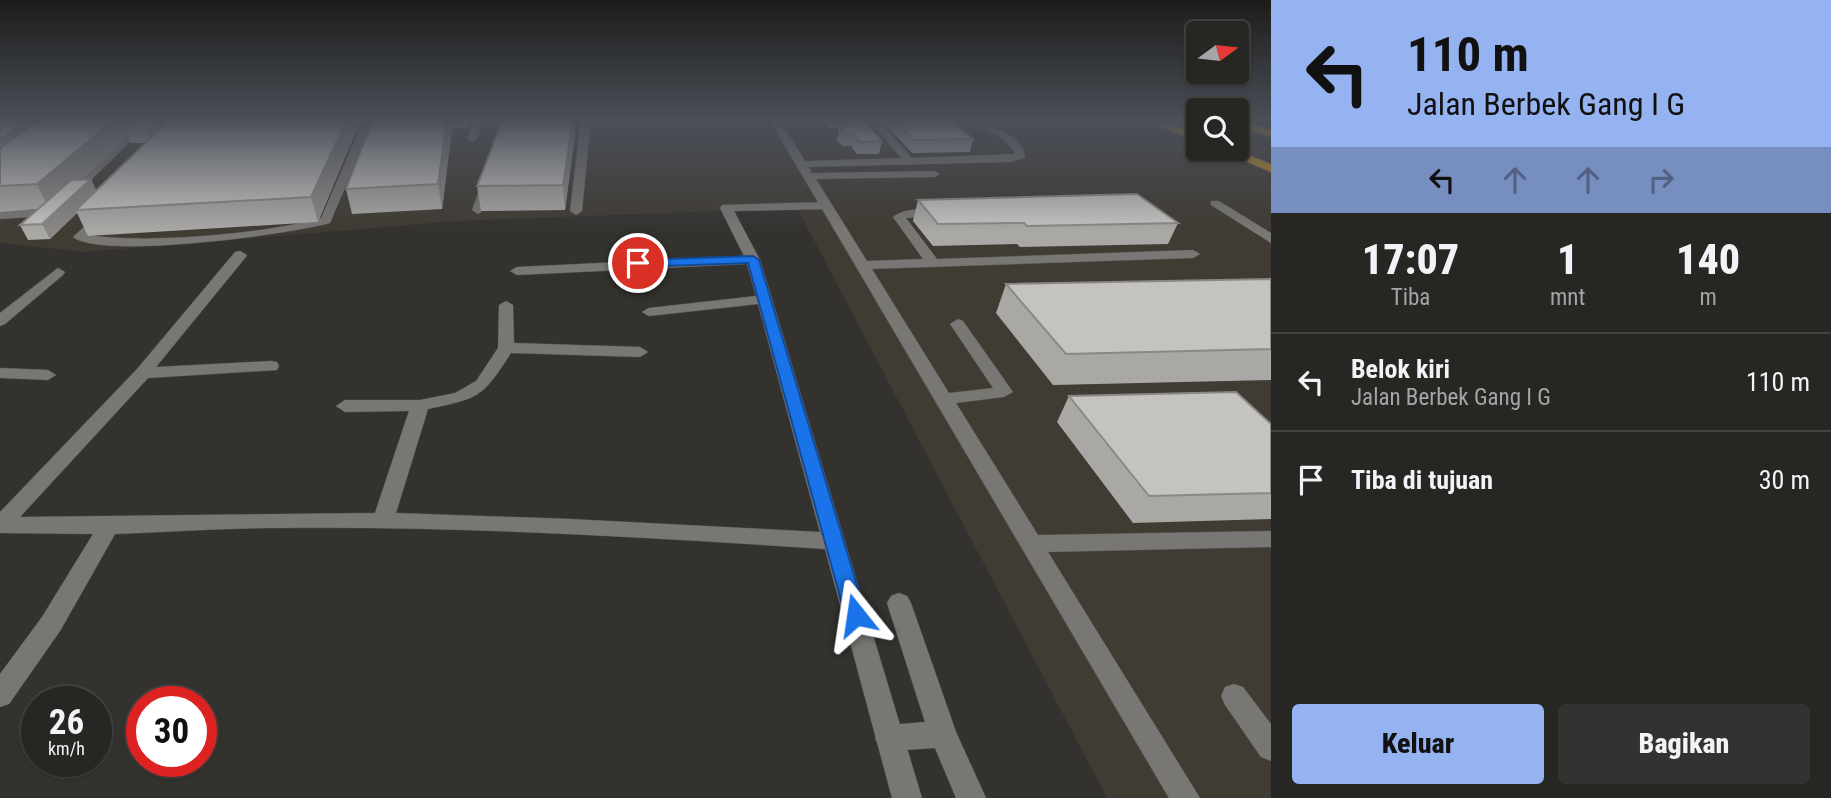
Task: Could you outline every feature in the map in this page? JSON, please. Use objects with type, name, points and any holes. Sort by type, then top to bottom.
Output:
[{"type":"highway","points":[[1249,159],[1271,168]]},
{"type":"street","points":[[0,215],[47,212],[55,208],[107,156]]},
{"type":"street","points":[[116,201],[79,237],[100,241],[144,240],[276,232],[327,220],[354,156]]},
{"type":"street","points":[[576,211],[581,156]]},
{"type":"street","points":[[797,156],[1185,798]]},
{"type":"street","points":[[905,156],[909,161]]},
{"type":"street","points":[[805,170],[909,161],[1010,159],[1020,156]]},
{"type":"street","points":[[805,170],[935,174]]},
{"type":"street","points":[[478,210],[489,175]]},
{"type":"street","points":[[1215,203],[1271,239]]},
{"type":"street","points":[[827,206],[726,208],[753,260],[765,299],[907,798]]},
{"type":"street","points":[[933,262],[900,218],[903,215],[957,213]]},
{"type":"street","points":[[863,265],[1193,254]]},
{"type":"street","points":[[0,525],[144,373],[240,255]]},
{"type":"street","points":[[517,271],[638,263],[753,260]]},
{"type":"street","points":[[0,321],[58,272]]},
{"type":"street","points":[[649,312],[765,299]]},
{"type":"street","points":[[345,406],[420,405],[460,397],[482,385],[506,348],[506,305]]},
{"type":"street","points":[[942,399],[1004,392],[958,324]]},
{"type":"street","points":[[506,348],[640,352]]},
{"type":"street","points":[[144,373],[271,366]]},
{"type":"street","points":[[0,373],[48,375]]},
{"type":"street","points":[[383,521],[420,405]]},
{"type":"street","points":[[0,525],[109,526],[302,520],[555,524],[835,541]]},
{"type":"street","points":[[0,695],[51,624],[109,526]]},
{"type":"street","points":[[1030,544],[1271,538]]},
{"type":"street","points":[[899,603],[943,734],[971,798]]},
{"type":"street","points":[[1234,696],[1271,747]]},
{"type":"street","points":[[889,738],[943,734]]},
{"type":"shaded area","points":[[0,156],[1186,156],[1186,161],[1249,161],[1249,156],[1271,156],[1271,798],[1107,798],[797,208],[456,221],[85,252],[0,243]]},
{"type":"building","points":[[0,156],[70,156],[37,184],[0,186]]},
{"type":"building","points":[[132,156],[330,156],[311,197],[76,210]]},
{"type":"building","points":[[359,156],[442,156],[438,184],[346,189]]},
{"type":"building","points":[[489,156],[567,156],[563,185],[477,186]]},
{"type":"building","points":[[91,179],[42,224],[20,225],[71,180]]},
{"type":"building","points":[[1137,194],[1178,223],[1027,226],[1024,223],[938,224],[918,200]]},
{"type":"building","points":[[1271,279],[1271,349],[1066,354],[1006,284]]},
{"type":"building","points":[[1236,392],[1271,424],[1271,493],[1149,496],[1069,396]]},
{"type":"route","points":[[638,263],[753,260],[856,615]]}]
